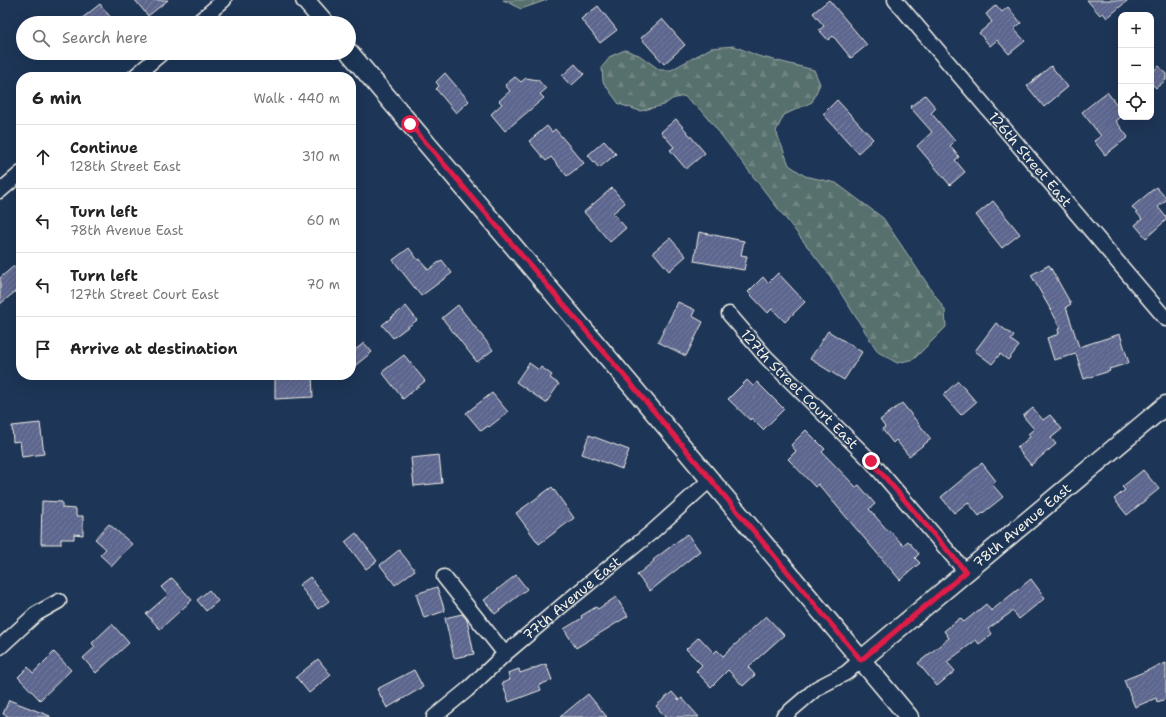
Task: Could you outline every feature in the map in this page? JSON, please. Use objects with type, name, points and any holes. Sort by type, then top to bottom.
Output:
[{"type":"street","points":[[205,16],[224,0]]},
{"type":"street","points":[[305,0],[319,16]]},
{"type":"street","name":"126th Street East","points":[[896,0],[1166,319]]},
{"type":"street","points":[[140,72],[154,60]]},
{"type":"street","points":[[356,60],[632,385],[909,717]]},
{"type":"street","points":[[0,191],[16,177]]},
{"type":"street","name":"127th Street Court East","points":[[729,314],[766,357],[871,461],[966,572]]},
{"type":"street","name":"78th Avenue East","points":[[783,717],[817,688],[846,672],[861,660],[1166,405]]},
{"type":"street","name":"77th Avenue East","points":[[434,717],[467,690],[505,654],[652,532],[710,480]]},
{"type":"street","points":[[444,577],[505,654]]},
{"type":"street","points":[[0,647],[36,614],[59,601]]},
{"type":"green space","points":[[503,0],[547,0],[521,9]]},
{"type":"green space","points":[[734,46],[758,56],[814,70],[820,84],[812,102],[784,115],[776,131],[789,165],[805,176],[836,183],[883,218],[945,310],[946,327],[914,359],[897,363],[878,352],[828,273],[704,113],[684,96],[672,99],[664,105],[640,111],[619,104],[603,82],[602,67],[611,56],[625,50],[639,55],[660,70],[671,70],[711,48]]},
{"type":"building","points":[[135,0],[168,0],[148,16]]},
{"type":"building","points":[[829,0],[867,45],[851,58],[833,36],[828,40],[819,30],[824,26],[813,13]]},
{"type":"building","points":[[1087,0],[1128,0],[1107,18],[1103,13],[1100,15]]},
{"type":"building","points":[[100,4],[109,16],[85,16]]},
{"type":"building","points":[[996,5],[1002,12],[1008,7],[1021,23],[1014,29],[1025,41],[1009,54],[997,40],[990,46],[979,33],[992,22],[986,14]]},
{"type":"building","points":[[598,6],[617,30],[600,43],[581,19]]},
{"type":"building","points":[[662,19],[685,45],[664,64],[641,38]]},
{"type":"building","points":[[575,64],[584,74],[571,86],[562,76]]},
{"type":"building","points":[[1051,66],[1068,87],[1044,107],[1027,86]]},
{"type":"building","points":[[1159,66],[1166,74],[1166,80],[1156,88],[1154,86],[1154,70]]},
{"type":"building","points":[[445,73],[469,101],[456,113],[436,89],[439,86],[436,82]]},
{"type":"building","points":[[515,77],[521,82],[526,78],[538,80],[546,89],[540,94],[544,98],[505,131],[491,114],[502,104],[499,101],[510,91],[505,85]]},
{"type":"building","points":[[1107,92],[1118,106],[1118,119],[1116,121],[1128,137],[1105,155],[1094,141],[1101,136],[1082,112]]},
{"type":"building","points":[[925,95],[936,108],[931,113],[955,141],[950,146],[959,157],[955,160],[965,172],[950,185],[917,146],[932,132],[910,107]]},
{"type":"building","points":[[837,100],[873,139],[858,153],[823,114]]},
{"type":"building","points":[[676,119],[705,153],[686,169],[670,150],[674,147],[661,132]]},
{"type":"building","points":[[547,126],[552,132],[555,129],[584,163],[567,176],[551,157],[546,161],[529,141]]},
{"type":"building","points":[[604,141],[616,154],[599,168],[588,155]]},
{"type":"building","points":[[1156,187],[1166,198],[1166,200],[1158,207],[1166,217],[1166,220],[1146,238],[1135,225],[1142,219],[1132,207]]},
{"type":"building","points":[[612,188],[625,203],[613,213],[626,228],[610,242],[584,212]]},
{"type":"building","points":[[993,201],[1020,234],[1002,248],[976,215]]},
{"type":"building","points":[[699,232],[744,241],[741,255],[747,256],[744,270],[694,261]]},
{"type":"building","points":[[670,238],[686,256],[669,271],[653,252]]},
{"type":"building","points":[[409,248],[428,270],[442,260],[452,273],[421,296],[393,260]]},
{"type":"building","points":[[1049,265],[1071,304],[1066,307],[1079,347],[1120,334],[1129,363],[1084,379],[1076,354],[1054,360],[1047,338],[1059,334],[1058,329],[1061,328],[1031,275]]},
{"type":"building","points":[[14,266],[16,269],[16,291],[0,304],[0,278]]},
{"type":"building","points":[[778,273],[805,302],[785,322],[772,309],[768,313],[748,292],[763,277],[768,283]]},
{"type":"building","points":[[678,302],[695,310],[692,316],[703,322],[686,356],[658,342]]},
{"type":"building","points":[[458,305],[493,350],[477,362],[442,318]]},
{"type":"building","points":[[406,306],[417,320],[393,338],[382,325]]},
{"type":"building","points":[[996,323],[1014,336],[1011,340],[1019,346],[1008,360],[1000,354],[992,364],[975,351]]},
{"type":"building","points":[[828,331],[862,352],[844,380],[810,359]]},
{"type":"building","points":[[364,343],[372,352],[356,365],[356,349]]},
{"type":"building","points":[[404,355],[425,381],[403,399],[382,372]]},
{"type":"building","points":[[529,363],[539,370],[541,367],[552,375],[550,378],[559,384],[546,403],[516,382]]},
{"type":"building","points":[[275,380],[312,380],[313,397],[275,399]]},
{"type":"building","points":[[747,380],[753,386],[757,382],[784,409],[763,430],[728,399]]},
{"type":"building","points":[[958,381],[976,402],[961,415],[943,395]]},
{"type":"building","points":[[492,393],[508,412],[489,427],[488,426],[481,431],[466,413]]},
{"type":"building","points":[[902,403],[931,439],[909,456],[896,440],[893,443],[882,429],[885,427],[880,420]]},
{"type":"building","points":[[1033,408],[1043,420],[1050,415],[1062,429],[1051,438],[1056,444],[1031,465],[1017,448],[1030,437],[1028,434],[1034,429],[1023,416]]},
{"type":"building","points":[[40,423],[44,454],[22,457],[20,441],[13,442],[12,426]]},
{"type":"building","points":[[806,430],[825,449],[822,452],[856,487],[859,485],[875,504],[869,509],[888,531],[889,530],[903,545],[908,541],[919,554],[915,558],[920,563],[900,580],[818,484],[815,487],[788,459],[796,451],[791,445]]},
{"type":"building","points":[[589,435],[629,450],[622,469],[582,454]]},
{"type":"building","points":[[439,455],[442,483],[414,486],[411,458]]},
{"type":"building","points":[[982,463],[996,481],[992,484],[1003,497],[979,516],[968,502],[954,513],[941,497]]},
{"type":"building","points":[[1143,470],[1159,489],[1127,515],[1114,499],[1125,490],[1122,487]]},
{"type":"building","points":[[552,487],[574,518],[539,544],[516,513]]},
{"type":"building","points":[[42,501],[62,502],[62,508],[76,509],[76,516],[83,516],[83,535],[74,534],[74,539],[61,539],[61,544],[41,544]]},
{"type":"building","points":[[109,524],[132,544],[112,566],[100,555],[106,549],[95,539]]},
{"type":"building","points":[[356,533],[377,561],[366,569],[345,542]]},
{"type":"building","points":[[687,534],[700,551],[650,591],[637,575],[654,561],[653,560]]},
{"type":"building","points":[[399,550],[415,570],[395,585],[380,565]]},
{"type":"building","points":[[516,575],[527,589],[495,614],[484,600]]},
{"type":"building","points":[[310,577],[329,601],[318,609],[299,585]]},
{"type":"building","points":[[172,578],[192,600],[160,629],[146,614],[168,595],[161,587]]},
{"type":"building","points":[[1031,579],[1045,598],[1019,619],[1013,611],[988,629],[992,634],[979,644],[976,640],[947,662],[955,671],[937,686],[918,663],[949,638],[944,631],[960,618],[964,622],[986,604],[991,611]]},
{"type":"building","points":[[437,587],[445,611],[424,618],[416,594]]},
{"type":"building","points":[[209,590],[218,601],[206,611],[197,600]]},
{"type":"building","points":[[616,597],[628,616],[576,648],[564,629],[582,618],[581,616],[596,607],[598,609]]},
{"type":"building","points":[[462,614],[467,620],[474,654],[454,658],[445,618]]},
{"type":"building","points":[[766,616],[784,635],[748,667],[755,675],[743,686],[728,670],[711,687],[696,671],[702,665],[686,649],[699,637],[714,653],[717,650],[723,656]]},
{"type":"building","points":[[112,624],[129,643],[96,673],[83,658],[95,647],[92,643]]},
{"type":"building","points":[[54,652],[71,670],[40,700],[18,677],[28,667],[33,673]]},
{"type":"building","points":[[318,659],[331,675],[309,693],[296,677]]},
{"type":"building","points":[[1166,663],[1166,699],[1157,702],[1156,698],[1135,707],[1124,680]]},
{"type":"building","points":[[546,664],[552,680],[539,685],[541,690],[509,702],[502,683],[510,680],[508,673],[519,669],[520,673]]},
{"type":"building","points":[[414,670],[423,687],[387,708],[377,689]]},
{"type":"building","points":[[672,692],[679,700],[682,698],[699,717],[665,717],[656,706]]},
{"type":"building","points":[[588,694],[607,717],[560,717]]},
{"type":"building","points":[[9,700],[50,717],[10,717],[3,714]]},
{"type":"route","points":[[410,124],[632,385],[861,660],[966,572],[871,461]]}]
